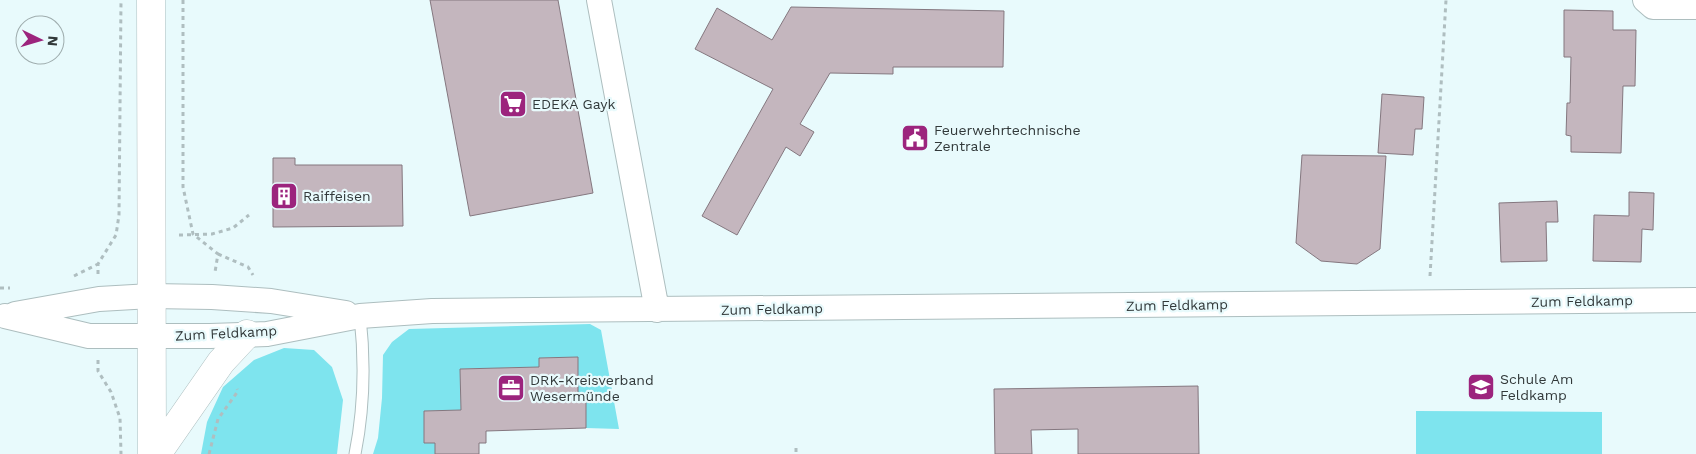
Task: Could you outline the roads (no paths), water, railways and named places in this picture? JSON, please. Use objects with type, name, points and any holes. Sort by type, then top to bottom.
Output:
[{"type":"main road","points":[[151,0],[152,454]]},
{"type":"main road","points":[[157,454],[221,362],[247,334]]},
{"type":"street","points":[[599,0],[657,310]]},
{"type":"street","points":[[1645,0],[1653,7],[1696,7]]},
{"type":"street","name":"Zum Feldkamp","points":[[3,316],[99,299],[151,296],[212,297],[271,301],[360,316]]},
{"type":"street","name":"Zum Feldkamp","points":[[3,316],[89,336],[151,336],[267,334],[360,316],[432,311],[1696,300]]},
{"type":"lane","points":[[355,454],[362,424],[362,335],[360,316]]},
{"type":"place","name":"EDEKA Gayk","points":[[513,104]]},
{"type":"place","name":"Feuerwehrtechnische Zentrale","points":[[915,138]]},
{"type":"place","name":"Raiffeisen","points":[[284,196]]},
{"type":"place","name":"Schule Am Feldkamp","points":[[1481,387]]},
{"type":"place","name":"DRK-Kreisverband Wesermünde","points":[[511,388]]}]
